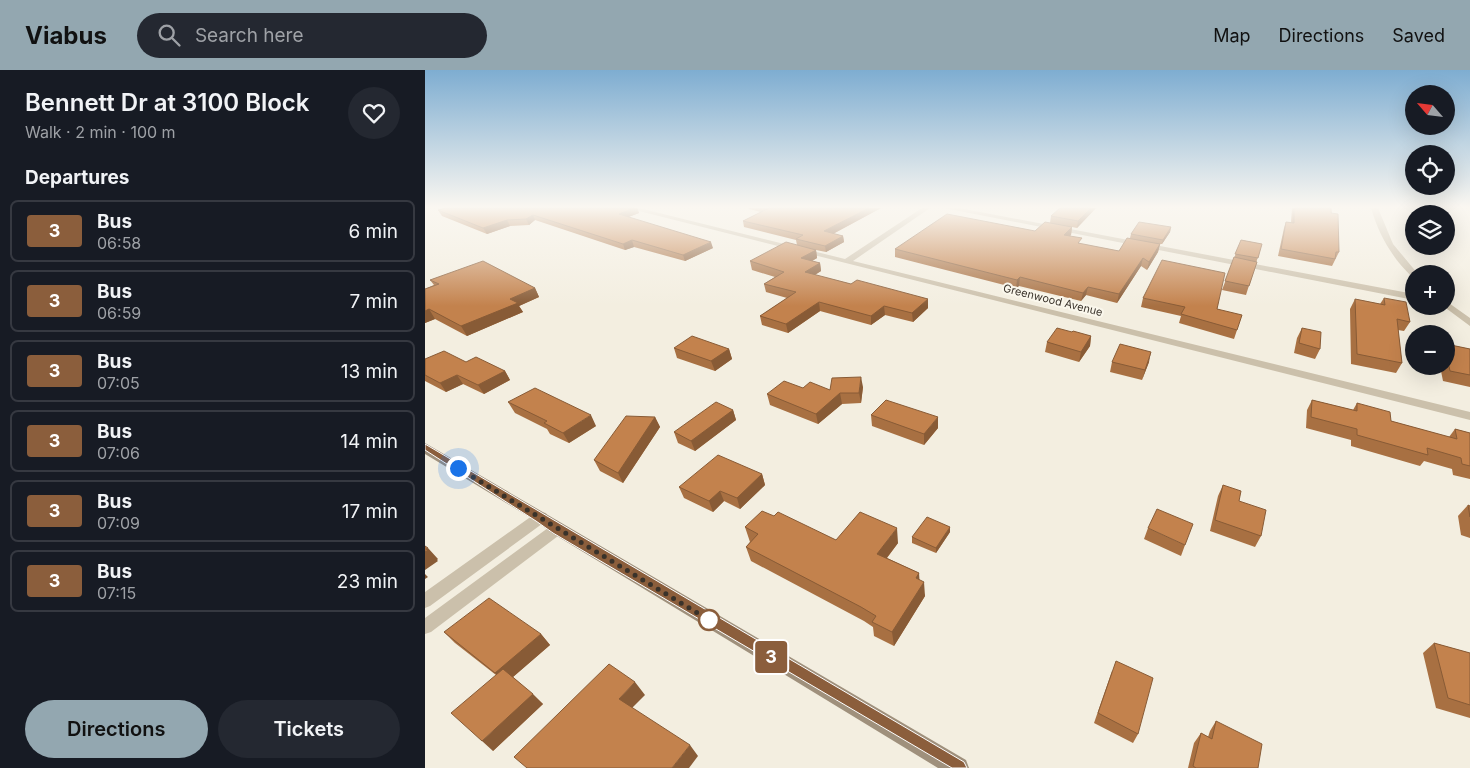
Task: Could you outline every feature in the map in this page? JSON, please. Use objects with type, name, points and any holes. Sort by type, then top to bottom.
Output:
[{"type":"main road","points":[[425,448],[541,517],[557,529],[958,768]]},
{"type":"street","name":"Greenwood Avenue","points":[[761,241],[1470,416]]},
{"type":"street","points":[[847,262],[879,241]]},
{"type":"street","points":[[1118,241],[1405,295]]},
{"type":"street","points":[[1386,241],[1405,266]]},
{"type":"street","points":[[1455,311],[1470,323]]},
{"type":"lane","points":[[425,602],[541,517]]},
{"type":"lane","points":[[425,627],[557,529]]},
{"type":"building","points":[[612,241],[631,241],[623,244]]},
{"type":"building","points":[[634,241],[711,242],[683,255]]},
{"type":"building","points":[[803,241],[835,241],[825,246]]},
{"type":"building","points":[[908,241],[1080,241],[1078,243],[1119,251],[1125,241],[1141,241],[1160,244],[1149,262],[1143,258],[1119,294],[1088,287],[1083,293],[1020,277],[1017,280],[895,249]]},
{"type":"building","points":[[1241,241],[1262,244],[1258,258],[1235,254]]},
{"type":"building","points":[[1283,241],[1339,241],[1339,252],[1336,252],[1335,259],[1281,249]]},
{"type":"building","points":[[786,242],[816,250],[801,258],[820,263],[805,272],[851,284],[857,280],[928,299],[912,313],[884,306],[871,316],[819,302],[786,324],[760,316],[796,292],[764,284],[784,272],[750,261]]},
{"type":"building","points":[[1234,257],[1257,262],[1249,286],[1225,281]]},
{"type":"building","points":[[1162,260],[1225,273],[1217,309],[1242,315],[1237,330],[1181,314],[1185,307],[1143,298]]},
{"type":"building","points":[[483,261],[535,288],[510,299],[518,303],[461,326],[429,309],[425,311],[425,289],[439,284],[430,280]]},
{"type":"building","points":[[1384,298],[1405,302],[1405,315],[1409,315],[1410,322],[1397,319],[1402,363],[1357,354],[1355,299],[1385,305]]},
{"type":"building","points":[[1057,328],[1091,336],[1081,352],[1047,342]]},
{"type":"building","points":[[1302,328],[1321,332],[1320,349],[1299,343]]},
{"type":"building","points":[[692,336],[729,349],[711,361],[674,348]]},
{"type":"building","points":[[1120,344],[1151,352],[1145,370],[1112,362]]},
{"type":"building","points":[[1455,346],[1470,349],[1470,375],[1455,372]]},
{"type":"building","points":[[444,351],[466,362],[476,357],[505,371],[478,385],[457,375],[440,383],[425,375],[425,359]]},
{"type":"building","points":[[861,377],[859,393],[840,393],[816,414],[767,394],[784,381],[803,388],[810,382],[830,390],[832,378]]},
{"type":"building","points":[[535,388],[591,415],[563,433],[544,423],[547,421],[508,402]]},
{"type":"building","points":[[886,400],[938,417],[924,434],[871,415]]},
{"type":"building","points":[[1312,400],[1357,411],[1357,403],[1390,412],[1391,421],[1457,439],[1455,429],[1470,433],[1470,466],[1462,464],[1461,458],[1427,448],[1428,455],[1357,435],[1357,429],[1311,417]]},
{"type":"building","points":[[716,402],[733,410],[691,441],[674,432]]},
{"type":"building","points":[[626,416],[655,417],[618,473],[594,460]]},
{"type":"building","points":[[718,455],[762,474],[737,498],[720,491],[709,501],[679,487]]},
{"type":"building","points":[[1223,485],[1241,491],[1239,501],[1266,510],[1261,536],[1215,520]]},
{"type":"building","points":[[1157,509],[1193,524],[1185,545],[1148,528]]},
{"type":"building","points":[[762,511],[774,516],[778,512],[836,540],[860,512],[897,528],[877,554],[919,573],[916,578],[924,582],[892,632],[872,622],[876,616],[861,607],[746,547],[758,534],[745,527]]},
{"type":"building","points":[[927,517],[950,527],[936,548],[912,537]]},
{"type":"building","points":[[489,598],[541,634],[495,673],[444,632]]},
{"type":"building","points":[[1434,643],[1470,653],[1470,705],[1448,698]]},
{"type":"building","points":[[1116,661],[1153,678],[1138,734],[1098,713]]},
{"type":"building","points":[[609,664],[635,682],[619,699],[690,745],[672,768],[527,768],[514,757]]},
{"type":"building","points":[[503,669],[533,694],[482,741],[451,713]]},
{"type":"building","points":[[1216,721],[1262,744],[1258,768],[1196,768],[1193,766],[1201,733],[1212,739]]},
{"type":"bus line","name":"3","points":[[425,448],[541,517],[557,529],[958,768]]},
{"type":"route","points":[[458,468],[709,620]]}]
